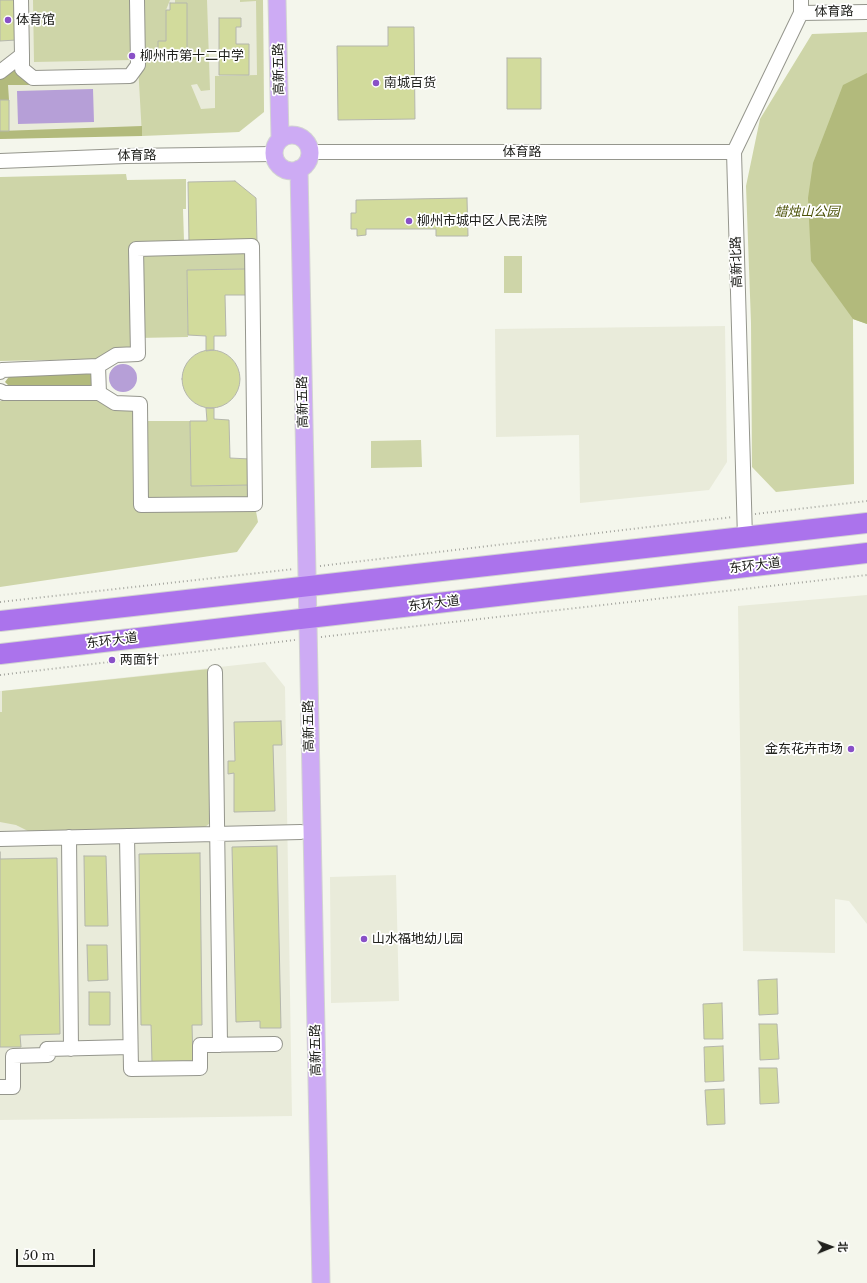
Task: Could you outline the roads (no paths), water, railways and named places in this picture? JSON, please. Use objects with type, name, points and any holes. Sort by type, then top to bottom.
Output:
[{"type":"highway","points":[[0,621],[301,577],[745,538],[867,523]]},
{"type":"highway","name":"东环大道","points":[[0,654],[867,553]]},
{"type":"main road","name":"高新五路","points":[[277,0],[282,142]]},
{"type":"main road","name":"高新五路","points":[[282,142],[289,0]]},
{"type":"main road","points":[[304,139],[310,152],[308,162],[294,170],[277,164],[282,142],[304,139]]},
{"type":"main road","name":"高新五路","points":[[294,170],[302,619],[300,832],[310,1283]]},
{"type":"main road","name":"高新五路","points":[[302,639],[321,1283]]},
{"type":"street","points":[[21,0],[22,69],[33,78],[130,76],[138,65],[137,0]]},
{"type":"street","name":"体育路","points":[[801,6],[867,12]]},
{"type":"street","name":"高新北路","points":[[745,538],[734,152],[801,6]]},
{"type":"street","points":[[0,72],[22,55]]},
{"type":"street","name":"体育路","points":[[0,161],[134,156],[282,142]]},
{"type":"street","name":"体育路","points":[[310,152],[734,152]]},
{"type":"street","points":[[0,372],[2,370],[98,366],[116,355],[138,354],[136,249],[252,246],[255,504],[141,505],[140,404],[115,403],[99,393],[4,393],[0,391]]},
{"type":"street","points":[[98,366],[99,393]]},
{"type":"street","points":[[215,672],[220,1045]]},
{"type":"street","points":[[0,839],[300,832]]},
{"type":"street","points":[[127,836],[130,1069],[200,1068],[200,1045],[275,1044]]},
{"type":"street","points":[[69,837],[71,1049]]},
{"type":"street","points":[[0,1087],[13,1087],[13,1056],[48,1055],[47,1049],[130,1047]]},
{"type":"place","name":"体育馆","points":[[8,20]]},
{"type":"place","name":"柳州市第十二中学","points":[[132,56]]},
{"type":"place","name":"南城百货","points":[[376,83]]},
{"type":"place","name":"柳州市城中区人民法院","points":[[409,221]]},
{"type":"place","name":"两面针","points":[[112,660]]},
{"type":"place","name":"金东花卉市场","points":[[851,749]]},
{"type":"place","name":"山水福地幼儿园","points":[[364,939]]},
{"type":"park label","name":"蜡烛山公园","points":[[807,212]]}]
